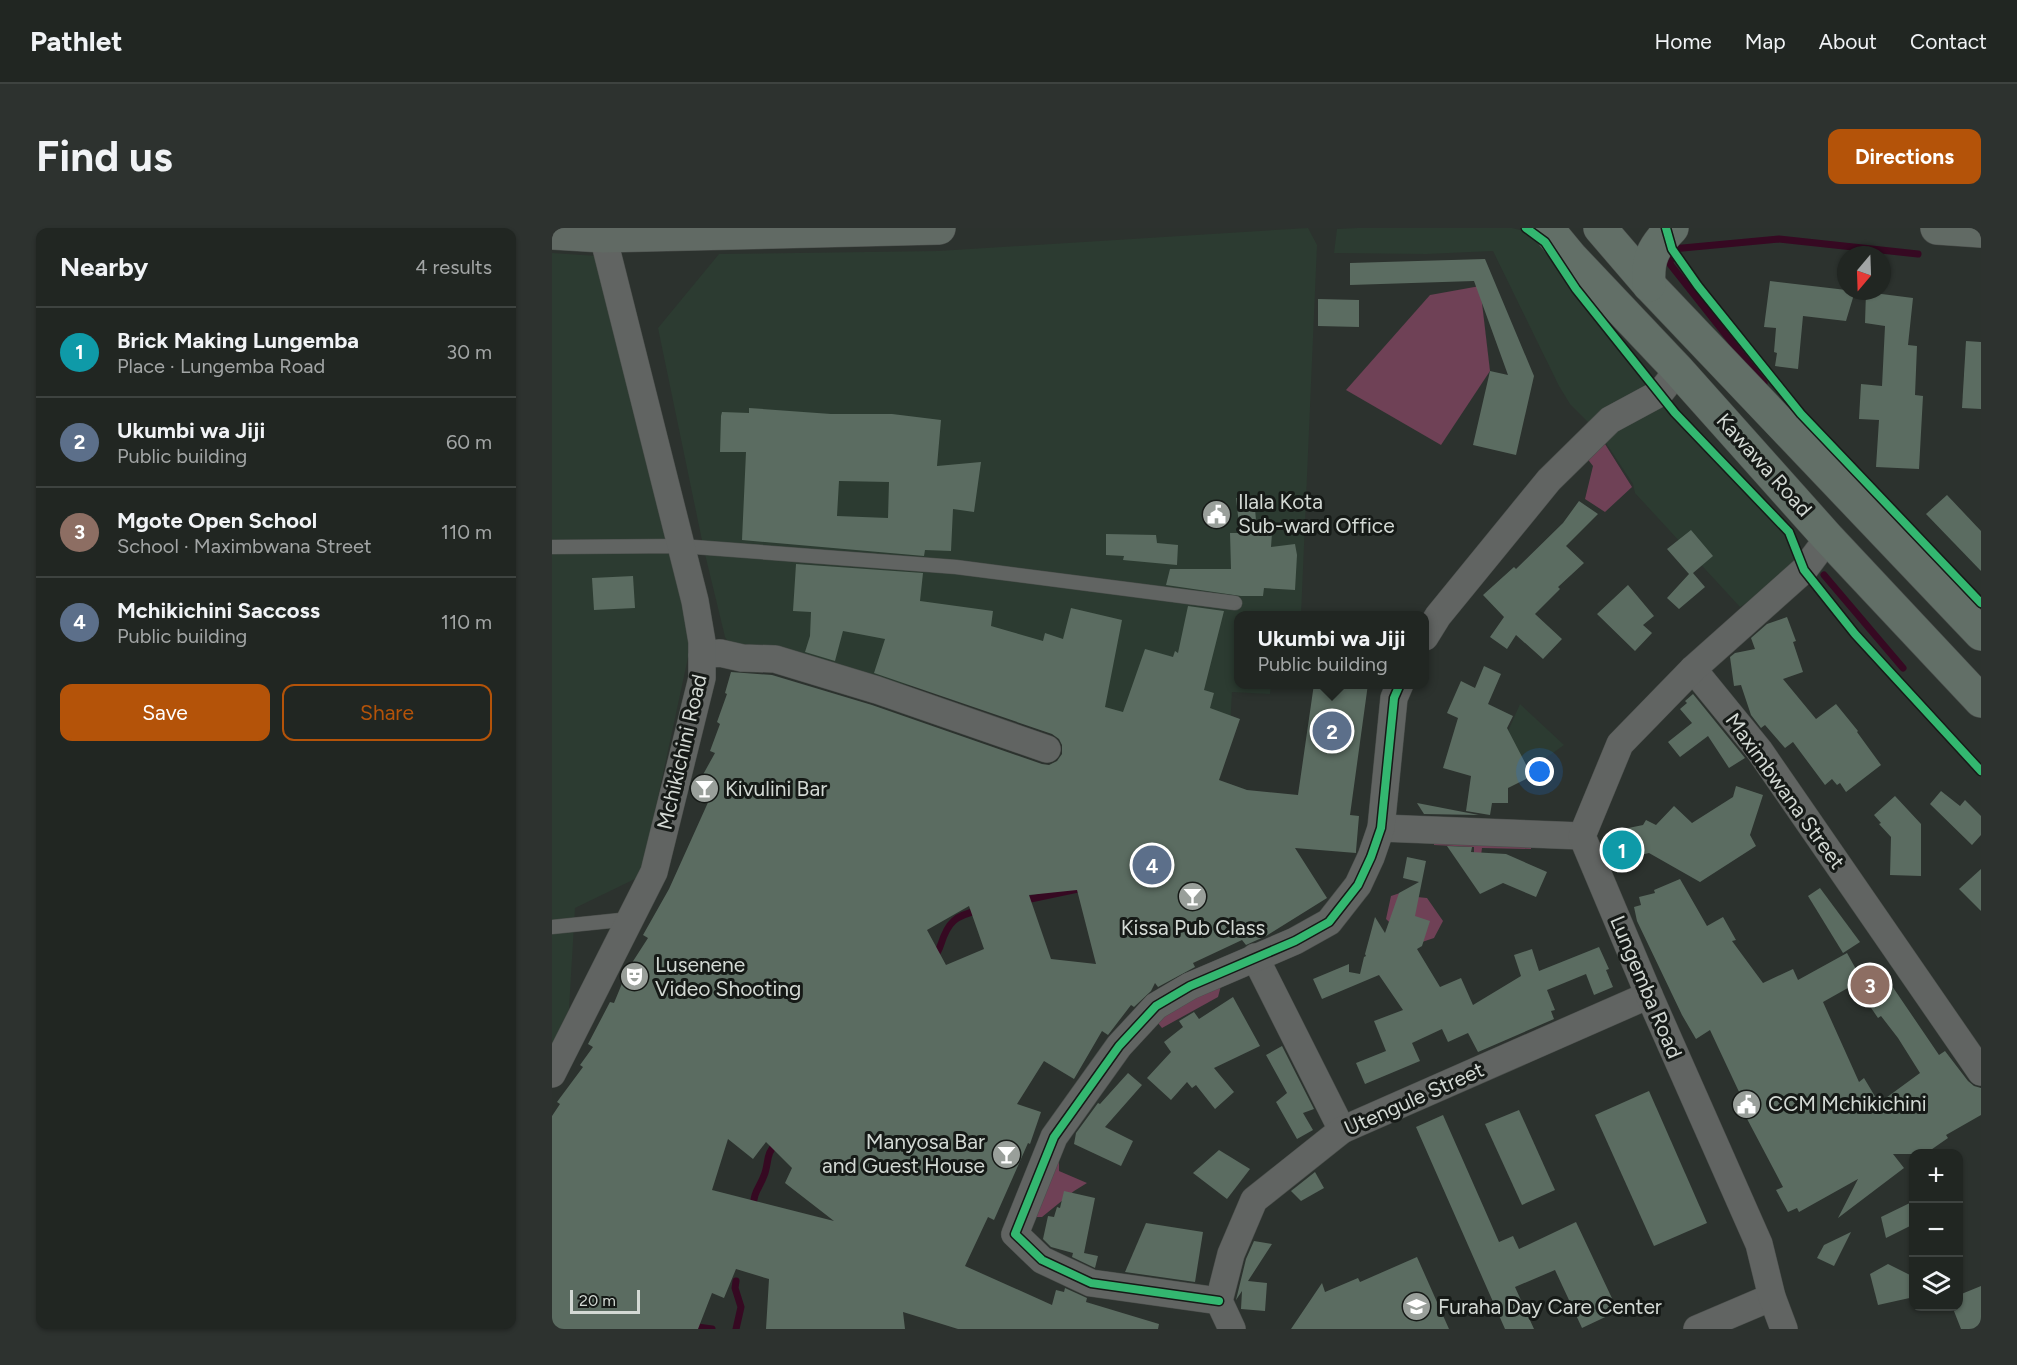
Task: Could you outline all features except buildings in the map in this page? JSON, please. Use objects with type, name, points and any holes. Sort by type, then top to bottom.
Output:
[{"type":"main road","points":[[552,232],[603,236],[691,231],[939,228]]},
{"type":"main road","name":"Kawawa Road","points":[[1547,228],[1828,538],[1981,701]]},
{"type":"main road","name":"Kawawa Road","points":[[1600,228],[1648,285],[1981,634]]},
{"type":"main road","points":[[1648,285],[1649,259],[1672,228]]},
{"type":"main road","points":[[1937,228],[1981,231]]},
{"type":"street","name":"Mchikichini Road","points":[[552,1074],[654,872],[702,678],[702,642],[695,601],[603,236]]},
{"type":"street","points":[[1429,631],[1438,616],[1549,480],[1610,420],[1660,393],[1678,370]]},
{"type":"street","points":[[1381,828],[1582,836],[1620,744],[1693,669],[1804,570],[1828,538]]},
{"type":"street","points":[[702,655],[720,653],[742,658],[775,659],[877,690],[1047,749]]},
{"type":"street","name":"Maximbwana Street","points":[[1693,669],[1759,750],[1979,1064]]},
{"type":"street","points":[[1232,1329],[1219,1301],[1091,1283],[1042,1260],[1016,1233],[1054,1137],[1119,1046],[1156,1006],[1190,986],[1295,941],[1329,922],[1358,885],[1381,828],[1394,698],[1398,689]]},
{"type":"street","name":"Lungemba Road","points":[[1582,836],[1649,995],[1759,1244],[1772,1297],[1784,1329]]},
{"type":"street","points":[[1255,957],[1342,1130]]},
{"type":"street","name":"Utengule Street","points":[[1219,1301],[1231,1254],[1254,1200],[1342,1130],[1649,995]]},
{"type":"street","points":[[1697,1329],[1772,1297]]},
{"type":"lane","points":[[552,547],[681,546],[956,567],[1235,603]]},
{"type":"lane","points":[[552,927],[630,919]]},
{"type":"shaded area","points":[[1308,228],[1317,245],[1301,611],[1234,611],[1234,689],[1271,689],[1270,694],[1232,692],[1230,728],[1081,720],[812,666],[731,647],[725,637],[704,550],[658,328],[719,254],[938,251]]},
{"type":"shaded area","points":[[1512,228],[1528,232],[1663,388],[1716,460],[1782,525],[1811,563],[1740,607],[1635,493],[1633,484],[1600,434],[1570,404],[1493,251],[1426,254],[1334,253],[1337,229]]},
{"type":"shaded area","points":[[552,253],[597,256],[692,639],[641,876],[575,908],[569,1009],[552,1045]]},
{"type":"shaded area","points":[[1480,286],[1490,371],[1441,445],[1346,390],[1430,295]]},
{"type":"shaded area","points":[[1605,444],[1632,487],[1605,512],[1585,499],[1593,466],[1586,457]]},
{"type":"shaded area","points":[[1520,704],[1564,745],[1546,758],[1518,765],[1501,747]]},
{"type":"shaded area","points":[[1434,840],[1531,843],[1531,849],[1482,848],[1478,878],[1474,877],[1474,847],[1434,845]]},
{"type":"shaded area","points":[[1409,890],[1417,897],[1427,898],[1443,921],[1434,938],[1412,944],[1386,919],[1391,896]]},
{"type":"shaded area","points":[[1222,982],[1218,997],[1162,1028],[1153,1017]]},
{"type":"shaded area","points":[[1059,1157],[1059,1171],[1087,1183],[1042,1217],[1031,1217]]},
{"type":"waterway","points":[[1764,383],[1670,264],[1672,249],[1779,239],[1918,254]]},
{"type":"waterway","points":[[1824,575],[1903,668]]},
{"type":"waterway","points":[[1021,901],[1078,889]]},
{"type":"waterway","points":[[934,957],[950,925],[958,917],[978,911]]},
{"type":"waterway","points":[[753,1209],[754,1197],[765,1173],[769,1153],[777,1143]]},
{"type":"waterway","points":[[736,1281],[735,1288],[741,1307],[736,1329]]},
{"type":"waterway","points":[[690,1326],[712,1329]]},
{"type":"cycle path","points":[[1526,228],[1545,242],[1576,289],[1675,413],[1789,532],[1804,570],[1855,634],[1981,771]]},
{"type":"cycle path","points":[[1666,228],[1672,249],[1698,286],[1801,414],[1981,603]]},
{"type":"cycle path","points":[[1219,1301],[1091,1283],[1042,1260],[1015,1234],[1054,1137],[1119,1046],[1156,1006],[1190,986],[1295,941],[1329,922],[1358,885],[1381,828],[1394,698],[1398,689]]},
{"type":"place","name":"Ilala Kota Sub-ward Office","points":[[1217,514]]},
{"type":"place","name":"Ukumbi wa Jiji","points":[[1332,731]]},
{"type":"place","name":"Kivulini Bar","points":[[704,789]]},
{"type":"place","name":"Brick Making Lungemba","points":[[1622,850]]},
{"type":"place","name":"Mchikichini Saccoss","points":[[1152,865]]},
{"type":"place","name":"Kissa Pub Class","points":[[1193,897]]},
{"type":"place","name":"Lusenene Video Shooting","points":[[634,977]]},
{"type":"place","name":"Mgote Open School","points":[[1870,985]]},
{"type":"place","name":"CCM Mchikichini","points":[[1747,1104]]},
{"type":"place","name":"Manyosa Bar and Guest House","points":[[1006,1154]]},
{"type":"place","name":"Furaha Day Care Center","points":[[1417,1307]]}]
